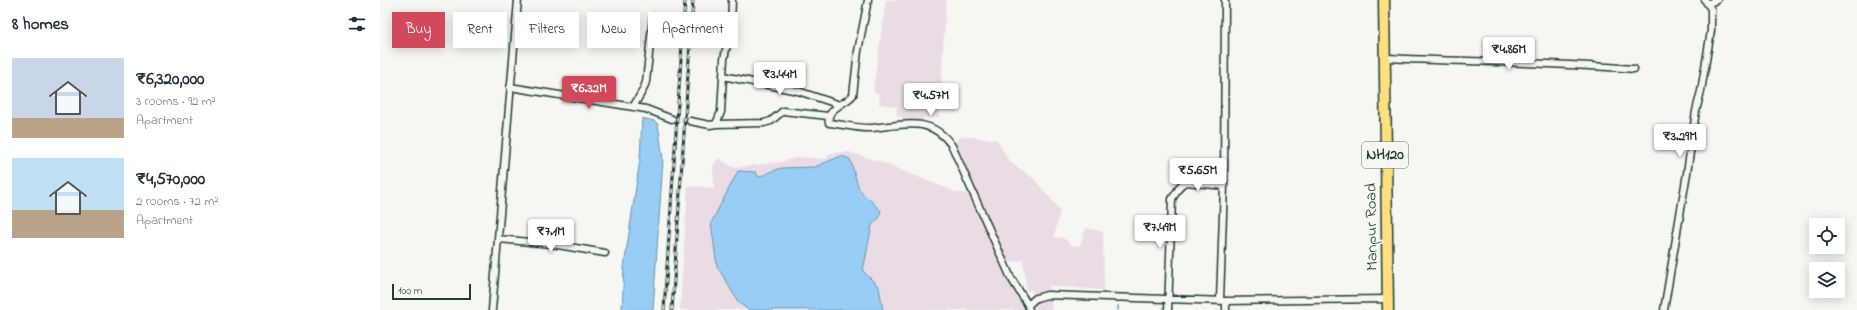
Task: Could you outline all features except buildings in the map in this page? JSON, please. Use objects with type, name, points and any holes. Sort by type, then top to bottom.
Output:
[{"type":"highway","name":"Manpur Road","points":[[1384,0],[1388,310]]},
{"type":"street","points":[[492,310],[518,0]]},
{"type":"street","points":[[716,124],[721,112],[724,59],[730,26],[732,0]]},
{"type":"street","points":[[690,121],[706,125],[764,123],[773,119],[782,112],[828,116],[851,97],[854,92],[858,51],[868,0]]},
{"type":"street","points":[[1225,0],[1223,300],[1226,310]]},
{"type":"street","points":[[1664,310],[1696,111],[1701,91],[1711,31],[1711,9],[1707,1],[1717,0]]},
{"type":"street","points":[[633,107],[646,82],[649,48]]},
{"type":"street","points":[[1385,58],[1451,61],[1572,63],[1634,69]]},
{"type":"street","points":[[723,76],[798,90],[840,105]]},
{"type":"street","points":[[510,88],[646,109],[672,119]]},
{"type":"street","points":[[828,116],[829,123],[870,128],[912,124],[936,128],[942,133],[952,146],[1011,278],[1028,307],[1036,298],[1047,295],[1168,300],[1388,299]]},
{"type":"street","points":[[1168,310],[1172,199],[1181,184],[1186,182],[1224,186]]},
{"type":"street","points":[[498,239],[552,244],[606,253]]},
{"type":"shaded area","points":[[886,0],[946,0],[939,117],[924,117],[922,124],[902,121],[901,116],[897,116],[897,107],[879,104],[880,95],[873,91]]},
{"type":"shaded area","points":[[962,136],[997,140],[1009,161],[1033,178],[1060,210],[1054,237],[1063,238],[1073,246],[1080,245],[1086,228],[1103,232],[1104,290],[1049,286],[1052,310],[1035,310],[1032,290],[1027,291],[1023,260],[1008,263],[955,142]]},
{"type":"shaded area","points":[[849,152],[881,162],[958,193],[971,194],[994,247],[1025,310],[680,310],[688,186],[714,188],[713,166],[718,158],[734,168],[781,162],[798,157],[826,159],[831,153]]},
{"type":"water","points":[[642,118],[654,121],[658,124],[663,159],[653,310],[622,310],[624,267],[640,160]]},
{"type":"water","points":[[841,156],[850,159],[859,189],[881,211],[879,218],[872,225],[863,271],[879,287],[883,310],[749,310],[739,303],[717,266],[711,223],[738,171],[756,172],[758,177],[781,168],[815,167]]},
{"type":"tunnel","points":[[672,119],[690,121]]},
{"type":"railway","points":[[664,310],[685,0]]},
{"type":"railway","points":[[672,310],[693,0]]}]
